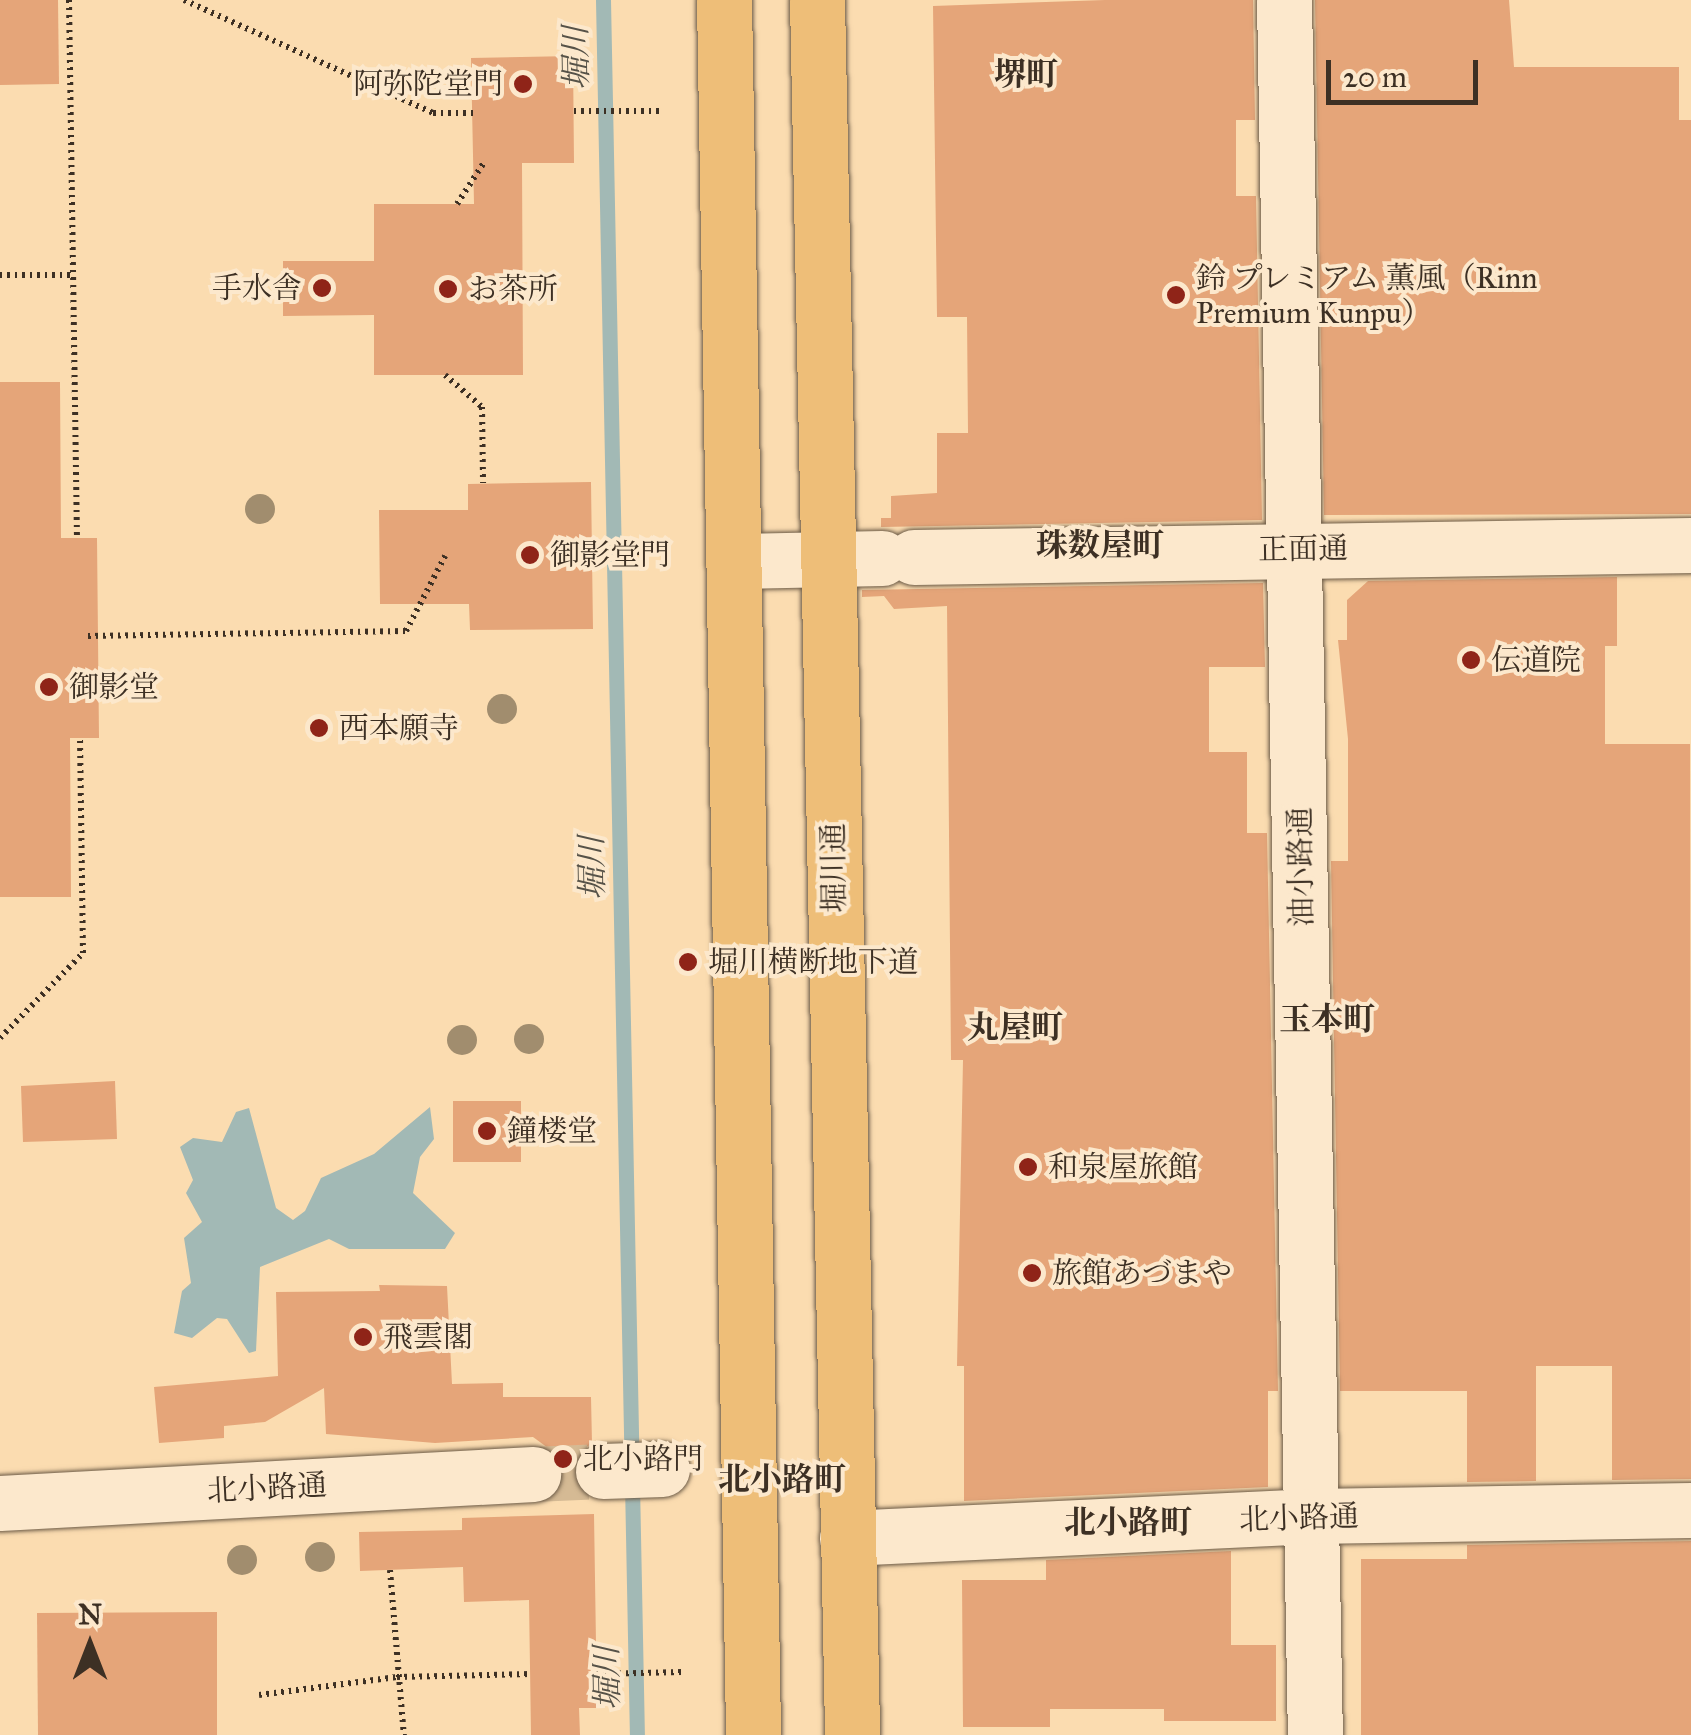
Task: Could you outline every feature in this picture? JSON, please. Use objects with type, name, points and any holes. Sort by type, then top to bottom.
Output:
[{"type":"highway","points":[[724,0],[738,561],[753,1735]]},
{"type":"highway","name":"堀川通","points":[[817,0],[852,1735]]},
{"type":"street","name":"油小路通","points":[[1284,0],[1315,1735]]},
{"type":"street","name":"正面通","points":[[738,561],[1296,549],[1691,546]]},
{"type":"street","points":[[602,1471],[662,1468]]},
{"type":"street","name":"北小路通","points":[[0,1503],[534,1474]]},
{"type":"street","name":"北小路通","points":[[847,1538],[1312,1516],[1691,1510]]},
{"type":"path","points":[[69,0],[77,538]]},
{"type":"path","points":[[184,0],[433,113],[472,113]]},
{"type":"path","points":[[574,111],[661,110]]},
{"type":"path","points":[[458,204],[483,164]]},
{"type":"path","points":[[0,275],[73,275]]},
{"type":"path","points":[[445,375],[482,407],[483,484]]},
{"type":"path","points":[[592,554],[664,552]]},
{"type":"path","points":[[88,636],[406,631],[445,556]]},
{"type":"path","points":[[0,1038],[83,953],[80,738]]},
{"type":"path","points":[[390,1570],[404,1735]]},
{"type":"path","points":[[596,1674],[682,1672]]},
{"type":"path","points":[[259,1695],[397,1677],[531,1674]]},
{"type":"water","points":[[430,1107],[434,1139],[420,1157],[413,1193],[455,1233],[445,1249],[349,1249],[329,1239],[260,1267],[256,1351],[249,1353],[227,1319],[217,1318],[192,1338],[174,1333],[182,1291],[191,1283],[184,1238],[202,1222],[186,1193],[193,1180],[180,1147],[193,1138],[222,1142],[236,1112],[249,1108],[276,1208],[293,1220],[305,1211],[321,1178],[374,1154]]},
{"type":"building","points":[[0,0],[58,0],[59,84],[0,85]]},
{"type":"building","points":[[1253,0],[1255,120],[1236,120],[1236,196],[1256,196],[1262,520],[881,527],[881,518],[891,518],[891,496],[937,493],[937,433],[968,433],[967,317],[937,317],[933,6]]},
{"type":"building","points":[[1315,0],[1509,0],[1514,67],[1679,67],[1679,120],[1691,120],[1691,514],[1324,515]]},
{"type":"building","points":[[573,56],[574,163],[522,163],[523,375],[374,375],[374,315],[283,316],[283,261],[374,261],[374,204],[474,204],[471,58]]},
{"type":"building","name":"御影堂","points":[[0,382],[60,382],[61,538],[97,538],[99,738],[70,738],[71,897],[0,897]]},
{"type":"building","name":"御影堂門","points":[[591,482],[593,629],[470,630],[469,604],[380,604],[379,510],[468,510],[468,484]]},
{"type":"building","points":[[1617,577],[1617,646],[1605,646],[1605,744],[1690,744],[1691,1479],[1612,1480],[1612,1366],[1536,1366],[1536,1481],[1467,1482],[1467,1391],[1340,1391],[1331,861],[1348,861],[1348,739],[1338,640],[1347,640],[1347,600],[1368,581]]},
{"type":"building","points":[[1263,583],[1265,667],[1209,667],[1209,752],[1247,752],[1247,833],[1267,833],[1278,1391],[1268,1391],[1268,1487],[964,1501],[964,1366],[957,1366],[963,1060],[951,1060],[947,606],[894,609],[884,596],[862,597],[862,590]]},
{"type":"building","points":[[115,1081],[117,1139],[23,1142],[21,1086]]},
{"type":"building","name":"鐘楼堂","points":[[453,1101],[521,1101],[521,1162],[453,1162]]},
{"type":"building","name":"飛雲閣","points":[[379,1285],[447,1286],[452,1384],[503,1383],[503,1397],[591,1397],[592,1443],[576,1455],[555,1453],[533,1437],[435,1443],[326,1434],[324,1388],[265,1422],[224,1426],[224,1438],[159,1443],[154,1387],[278,1376],[276,1292],[380,1291]]},
{"type":"building","points":[[594,1514],[597,1708],[579,1708],[580,1735],[531,1735],[529,1600],[464,1602],[463,1567],[360,1571],[359,1532],[462,1530],[462,1518]]},
{"type":"building","points":[[1691,1541],[1691,1735],[1361,1735],[1361,1559],[1467,1559],[1467,1545]]},
{"type":"building","points":[[1231,1551],[1231,1645],[1276,1645],[1276,1721],[1164,1721],[1164,1709],[1050,1709],[1050,1727],[963,1727],[962,1580],[1046,1580],[1046,1560]]},
{"type":"building","points":[[217,1612],[217,1735],[38,1735],[37,1613]]},
{"type":"waterway","name":"堀川","points":[[603,0],[637,1735]]},
{"type":"tunnel","points":[[533,1474],[603,1471]]},
{"type":"place","name":"阿弥陀堂門","points":[[523,84]]},
{"type":"place","name":"手水舎","points":[[322,288]]},
{"type":"place","name":"お茶所","points":[[448,289]]},
{"type":"place","name":"鈴 プレミアム 薫風（Rinn Premium Kunpu）","points":[[1176,295]]},
{"type":"place","name":"御影堂門","points":[[530,555]]},
{"type":"place","name":"伝道院","points":[[1471,660]]},
{"type":"place","name":"御影堂","points":[[49,687]]},
{"type":"place","name":"西本願寺","points":[[319,728]]},
{"type":"place","name":"堀川横断地下道","points":[[688,962]]},
{"type":"place","name":"鐘楼堂","points":[[487,1131]]},
{"type":"place","name":"和泉屋旅館","points":[[1028,1167]]},
{"type":"place","name":"旅館あづまや","points":[[1032,1273]]},
{"type":"place","name":"飛雲閣","points":[[363,1337]]},
{"type":"place","name":"北小路門","points":[[563,1459]]},
{"type":"district","name":"堺町","points":[[1026,75]]},
{"type":"district","name":"珠数屋町","points":[[1100,546]]},
{"type":"district","name":"玉本町","points":[[1327,1020]]},
{"type":"district","name":"丸屋町","points":[[1015,1028]]},
{"type":"district","name":"北小路町","points":[[782,1480]]},
{"type":"district","name":"北小路町","points":[[1128,1523]]}]
